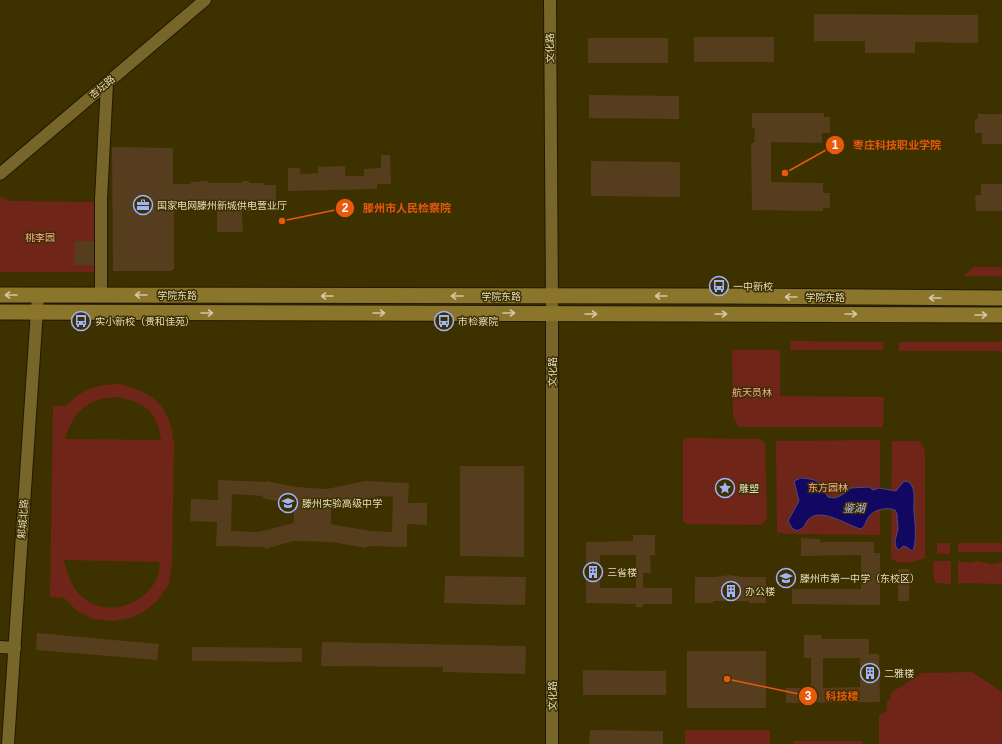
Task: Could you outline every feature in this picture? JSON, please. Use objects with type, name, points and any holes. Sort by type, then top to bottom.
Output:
[{"type":"main road","name":"学院东路","points":[[0,295],[1002,298]]},
{"type":"main road","name":"学院东路","points":[[0,312],[1002,315]]},
{"type":"street","name":"杏坛路","points":[[0,174],[205,0]]},
{"type":"street","name":"文化路","points":[[550,0],[552,296],[552,744]]},
{"type":"street","points":[[101,295],[101,199],[107,83]]},
{"type":"street","name":"邾城北路","points":[[8,744],[38,295]]},
{"type":"street","points":[[0,647],[15,648]]},
{"type":"green space","name":"桃李园","points":[[0,196],[10,201],[97,202],[97,272],[0,272]]},
{"type":"green space","points":[[974,267],[1002,267],[1002,276],[963,276]]},
{"type":"green space","points":[[791,341],[884,342],[883,350],[790,350]]},
{"type":"green space","points":[[899,342],[1002,342],[1002,351],[899,351]]},
{"type":"green space","name":"航天员林","points":[[732,350],[780,350],[780,396],[884,397],[883,427],[739,427],[733,416]]},
{"type":"green space","points":[[111,384],[119,384],[142,392],[158,403],[169,420],[174,444],[172,563],[169,584],[158,600],[145,611],[130,618],[113,621],[94,619],[77,611],[64,598],[50,597],[53,406],[66,406],[84,391]],"holes":[[[119,397],[143,406],[149,410],[157,422],[161,440],[65,439],[73,420],[84,408],[99,400]],[[64,560],[160,562],[157,578],[151,588],[135,601],[116,607],[95,605],[86,600],[74,588],[69,578]]]},
{"type":"green space","points":[[686,438],[760,439],[765,443],[767,518],[762,525],[687,524],[683,521],[683,441]]},
{"type":"green space","name":"东方园林","points":[[880,440],[880,535],[788,534],[777,532],[776,441]]},
{"type":"green space","points":[[892,441],[920,441],[925,451],[925,558],[908,563],[891,559]]},
{"type":"green space","points":[[937,543],[950,543],[950,554],[937,553]]},
{"type":"green space","points":[[958,543],[1002,543],[1002,552],[958,552]]},
{"type":"green space","points":[[933,561],[951,561],[951,584],[936,583],[934,581]]},
{"type":"green space","points":[[958,561],[971,563],[977,561],[991,564],[1002,562],[1002,584],[958,583]]},
{"type":"green space","points":[[972,672],[1002,692],[1002,744],[879,744],[879,715],[887,711],[887,701],[891,700],[891,693],[922,673]]},
{"type":"green space","points":[[685,730],[770,730],[770,744],[685,744]]},
{"type":"green space","points":[[793,741],[862,741],[862,744],[794,744]]},
{"type":"water","name":"鉴湖","points":[[801,478],[818,482],[828,497],[835,498],[851,488],[869,487],[873,490],[879,488],[896,491],[904,481],[909,482],[913,489],[914,496],[915,536],[913,551],[904,546],[899,550],[896,547],[895,541],[898,529],[897,514],[895,510],[892,509],[884,509],[873,513],[861,529],[822,515],[815,515],[810,518],[803,528],[797,531],[792,528],[788,521],[799,501],[794,481]]},
{"type":"building","points":[[814,14],[978,15],[978,43],[915,42],[915,53],[865,53],[865,41],[814,41]]},
{"type":"building","points":[[694,37],[774,37],[774,62],[694,62]]},
{"type":"building","points":[[588,38],[668,38],[668,63],[588,63]]},
{"type":"building","points":[[589,95],[679,96],[679,119],[589,118]]},
{"type":"building","points":[[752,113],[824,113],[824,117],[830,117],[830,133],[822,133],[822,143],[771,142],[771,182],[823,183],[823,193],[830,193],[830,208],[823,208],[823,211],[752,210],[751,143],[754,143],[755,128],[752,128]]},
{"type":"building","points":[[978,114],[1002,114],[1002,144],[982,144],[982,133],[975,133],[975,119],[978,119]]},
{"type":"building","name":"国家电网滕州新城供电营业厅","points":[[112,147],[173,148],[173,184],[191,184],[191,182],[201,181],[208,181],[208,183],[242,183],[242,181],[249,181],[249,183],[276,185],[276,211],[242,211],[243,232],[217,232],[217,207],[204,207],[204,210],[174,210],[174,269],[171,271],[113,271]]},
{"type":"building","points":[[381,155],[390,155],[391,184],[377,184],[377,189],[288,191],[288,168],[300,168],[300,174],[318,173],[318,167],[345,166],[345,176],[364,176],[364,169],[381,168]]},
{"type":"building","points":[[591,161],[680,162],[680,197],[591,196]]},
{"type":"building","points":[[981,184],[1002,184],[1002,211],[976,211],[975,195],[981,195]]},
{"type":"building","points":[[75,241],[94,241],[94,265],[74,265]]},
{"type":"building","points":[[460,466],[524,466],[524,557],[460,556]]},
{"type":"building","points":[[218,480],[266,481],[296,487],[327,489],[365,481],[409,483],[408,503],[427,503],[427,525],[407,524],[407,547],[367,546],[366,548],[332,542],[293,541],[265,549],[265,547],[216,546],[217,522],[190,521],[191,499],[218,500]],"holes":[[[232,494],[263,496],[262,498],[294,505],[294,523],[258,532],[231,531]],[[379,496],[393,497],[392,532],[370,531],[331,524],[331,506]]]},
{"type":"building","name":"三省楼","points":[[633,535],[655,535],[655,555],[650,555],[651,573],[643,573],[643,588],[672,588],[672,604],[643,604],[643,607],[636,607],[636,604],[586,603],[586,542],[633,541]],"holes":[[[600,555],[636,555],[636,588],[600,588]]]},
{"type":"building","points":[[801,538],[820,539],[820,542],[874,542],[874,553],[880,553],[880,605],[792,604],[792,589],[861,589],[861,555],[801,556]]},
{"type":"building","points":[[898,569],[910,569],[909,601],[898,601]]},
{"type":"building","name":"办公楼","points":[[730,575],[742,577],[766,577],[766,603],[749,603],[749,601],[713,601],[713,603],[695,603],[695,577]]},
{"type":"building","points":[[445,576],[526,577],[525,605],[444,603]]},
{"type":"building","points":[[37,633],[159,644],[157,660],[36,650]]},
{"type":"building","name":"二雅楼","points":[[804,635],[821,635],[822,639],[869,639],[869,654],[879,654],[880,702],[786,703],[786,688],[811,688],[811,658],[804,658]],"holes":[[[823,658],[860,658],[860,687],[823,688]]]},
{"type":"building","points":[[322,642],[526,646],[525,674],[443,672],[443,667],[321,666]]},
{"type":"building","points":[[192,647],[302,648],[302,662],[192,661]]},
{"type":"building","points":[[687,651],[766,651],[766,708],[687,708]]},
{"type":"building","points":[[583,670],[666,671],[666,695],[583,695]]},
{"type":"building","points":[[590,730],[663,731],[663,744],[589,744]]},
{"type":"place","name":"枣庄科技职业学院","points":[[785,173]]},
{"type":"place","name":"国家电网滕州新城供电营业厅","points":[[143,205]]},
{"type":"place","name":"滕州市人民检察院","points":[[282,221]]},
{"type":"place","name":"一中新校","points":[[719,286]]},
{"type":"place","name":"实小新校（贵和佳苑）","points":[[81,321]]},
{"type":"place","name":"市检察院","points":[[444,321]]},
{"type":"place","name":"雕塑","points":[[725,488]]},
{"type":"place","name":"滕州实验高级中学","points":[[288,503]]},
{"type":"place","name":"三省楼","points":[[593,572]]},
{"type":"place","name":"滕州市第一中学（东校区）","points":[[786,578]]},
{"type":"place","name":"办公楼","points":[[731,591]]},
{"type":"place","name":"二雅楼","points":[[870,673]]},
{"type":"place","name":"科技楼","points":[[727,679]]}]
